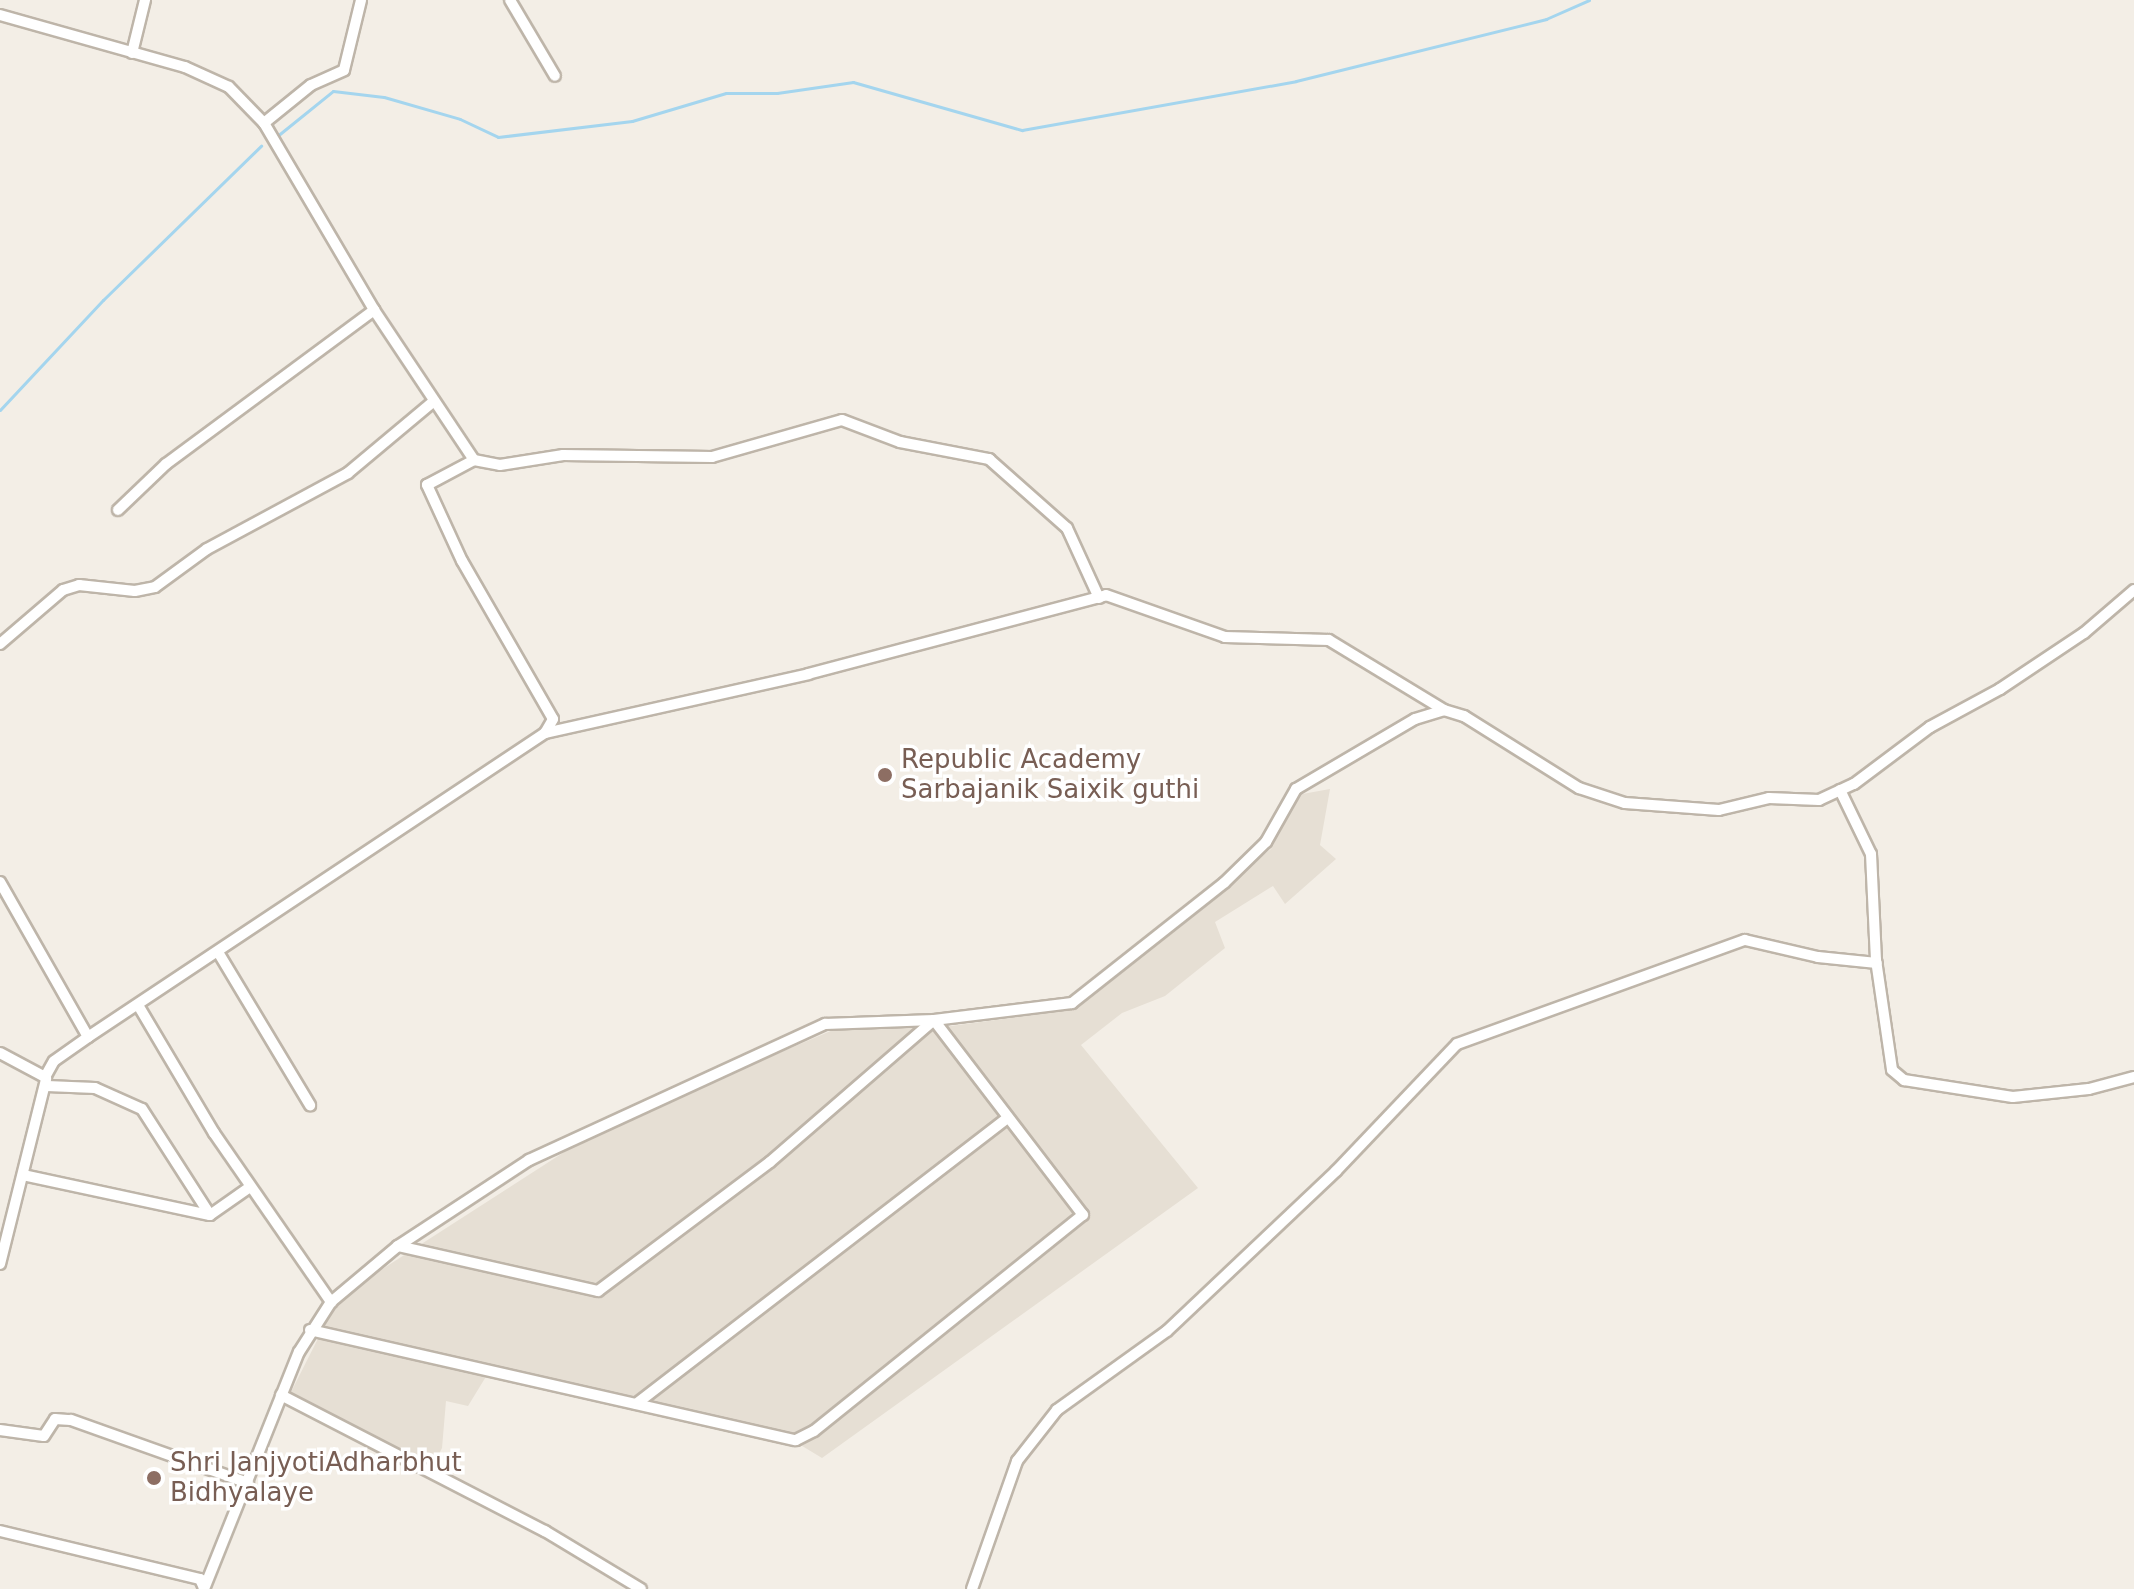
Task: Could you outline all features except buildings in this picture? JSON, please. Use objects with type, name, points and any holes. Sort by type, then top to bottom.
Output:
[{"type":"street","points":[[132,53],[145,0]]},
{"type":"street","points":[[264,123],[311,85],[344,70],[361,0]]},
{"type":"street","points":[[510,0],[555,76]]},
{"type":"street","points":[[0,15],[185,67],[229,87],[264,123],[374,310],[474,460]]},
{"type":"street","points":[[118,510],[166,464],[374,310]]},
{"type":"street","points":[[0,644],[63,590],[79,585],[135,591],[155,587],[207,549],[348,473],[434,401]]},
{"type":"street","points":[[545,733],[553,719],[429,495],[427,485],[474,460],[500,465],[563,455],[712,457],[842,420],[888,439],[989,459],[1067,528],[1099,598]]},
{"type":"street","points":[[0,1264],[46,1081],[54,1061],[545,733],[808,674],[1106,595],[1225,637],[1329,640],[1444,710],[1464,716],[1579,788],[1625,803],[1719,810],[1769,798],[1819,800],[1840,790],[1930,727],[2000,689],[2084,633],[2134,590]]},
{"type":"street","points":[[204,1589],[310,1330],[331,1302],[398,1246],[529,1160],[825,1024],[934,1020],[1072,1003],[1224,883],[1266,842],[1296,789],[1415,719],[1444,710]]},
{"type":"street","points":[[1840,790],[1871,854],[1877,963],[1892,1070],[1904,1080],[2013,1097],[2089,1089],[2134,1077]]},
{"type":"street","points":[[0,882],[88,1037]]},
{"type":"street","points":[[972,1589],[1017,1461],[1057,1410],[1167,1331],[1336,1171],[1457,1044],[1745,940],[1818,957],[1877,963]]},
{"type":"street","points":[[218,952],[310,1105]]},
{"type":"street","points":[[138,1005],[250,1187],[331,1302]]},
{"type":"street","points":[[310,1330],[796,1440],[814,1431],[1082,1219],[934,1020]]},
{"type":"street","points":[[398,1246],[598,1291],[770,1162],[934,1020]]},
{"type":"street","points":[[0,1053],[46,1081],[95,1088],[142,1109],[210,1215]]},
{"type":"street","points":[[636,1404],[1007,1118]]},
{"type":"street","points":[[23,1175],[185,1214],[210,1215],[250,1187]]},
{"type":"street","points":[[281,1395],[545,1531],[641,1589]]},
{"type":"street","points":[[0,1430],[44,1436],[55,1419],[71,1420],[248,1483]]},
{"type":"street","points":[[0,1531],[200,1579],[204,1589]]},
{"type":"shaded area","points":[[1330,789],[1320,845],[1336,859],[1285,904],[1273,886],[1215,922],[1225,948],[1165,996],[1122,1013],[1081,1045],[1198,1188],[822,1458],[789,1438],[487,1375],[468,1406],[446,1401],[442,1448],[433,1466],[290,1394],[339,1297],[600,1129],[840,1027],[951,1026],[1056,1012],[1074,1005],[1271,849],[1297,795]]},
{"type":"waterway","points":[[276,137],[333,91],[384,97],[460,119],[498,137],[632,121],[726,93],[777,93],[853,82],[1022,130],[1296,81],[1546,19],[1589,0]]},
{"type":"waterway","points":[[0,410],[103,300],[261,146]]},
{"type":"place","name":"Republic Academy Sarbajanik Saixik guthi","points":[[885,775]]},
{"type":"place","name":"Shri JanjyotiAdharbhut Bidhyalaye","points":[[154,1478]]}]
